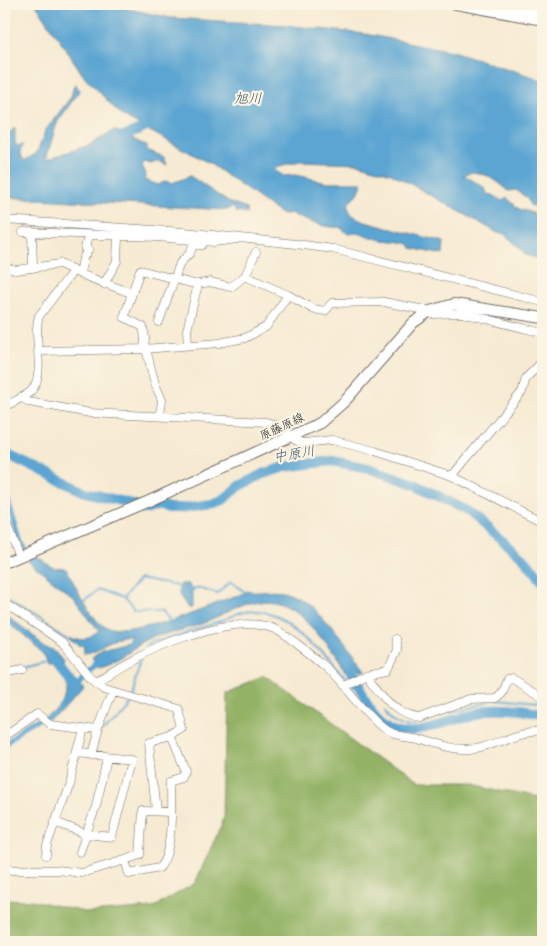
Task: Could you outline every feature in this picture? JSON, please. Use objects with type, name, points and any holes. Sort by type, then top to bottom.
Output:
[{"type":"main road","points":[[456,4],[543,20]]},
{"type":"main road","points":[[506,4],[543,11]]},
{"type":"main road","points":[[425,313],[454,304],[543,318]]},
{"type":"main road","name":"原藤原線","points":[[4,563],[149,501],[320,423],[336,410],[425,313]]},
{"type":"street","points":[[4,220],[243,237],[333,249],[543,302]]},
{"type":"street","points":[[23,232],[214,242],[243,237]]},
{"type":"street","points":[[32,232],[33,268]]},
{"type":"street","points":[[4,407],[30,392],[35,385],[39,352],[36,324],[39,316],[76,273],[88,250],[86,249],[88,235]]},
{"type":"street","points":[[104,284],[116,261],[118,236]]},
{"type":"street","points":[[159,322],[180,263],[190,253],[192,245],[207,245],[214,242]]},
{"type":"street","points":[[160,416],[162,400],[155,384],[145,349],[142,327],[124,317],[140,270],[198,285],[210,282],[231,286],[245,276],[256,252]]},
{"type":"street","points":[[4,267],[16,270],[60,264],[76,273],[131,293]]},
{"type":"street","points":[[245,276],[288,295],[313,309],[325,312],[332,303],[370,302],[425,313],[463,313],[543,333]]},
{"type":"street","points":[[188,345],[187,330],[198,285]]},
{"type":"street","points":[[39,352],[145,349],[219,343],[245,338],[257,333],[266,326],[288,295]]},
{"type":"street","points":[[452,476],[522,392],[526,378],[543,361]]},
{"type":"street","points":[[4,397],[90,413],[256,420],[281,427],[292,437],[303,443],[332,440],[452,476],[542,519]]},
{"type":"street","points":[[4,518],[25,554]]},
{"type":"street","points":[[4,602],[62,642],[96,682],[113,690],[160,705],[176,707],[184,730],[149,743],[156,812]]},
{"type":"street","points":[[96,682],[160,646],[233,625],[252,624],[274,628],[283,633],[345,684],[363,708],[389,732],[427,743],[470,750],[515,735],[535,730],[543,731]]},
{"type":"street","points":[[345,684],[365,673],[388,669],[397,650],[395,639]]},
{"type":"street","points":[[4,674],[22,670]]},
{"type":"street","points":[[365,673],[396,709],[410,717],[419,718],[471,699],[495,698],[502,693],[508,679],[512,678],[543,697]]},
{"type":"street","points":[[91,755],[113,690]]},
{"type":"street","points":[[4,736],[37,714],[46,722],[98,730]]},
{"type":"street","points":[[46,855],[84,728]]},
{"type":"street","points":[[125,860],[130,874],[159,868],[162,864],[171,812],[171,781],[184,777],[186,771],[172,736]]},
{"type":"street","points":[[55,822],[86,834],[112,838],[122,806],[132,760],[77,753]]},
{"type":"street","points":[[80,852],[96,806],[107,757]]},
{"type":"street","points":[[4,870],[58,870],[82,873],[140,855],[143,811],[171,812]]},
{"type":"green space","points":[[267,677],[414,785],[468,785],[543,802],[543,942],[4,942],[4,899],[31,900],[89,913],[153,908],[195,883],[224,819],[227,693]]},
{"type":"water","name":"旭川","points":[[36,4],[105,4],[171,18],[285,25],[365,34],[452,51],[543,80],[543,209],[530,205],[527,198],[516,190],[508,191],[500,183],[488,176],[475,172],[464,175],[485,188],[487,194],[493,195],[502,201],[507,198],[519,209],[533,213],[539,219],[543,219],[543,260],[525,255],[503,233],[498,233],[391,173],[358,163],[300,161],[279,166],[274,170],[284,176],[295,175],[327,182],[363,182],[358,194],[349,202],[348,208],[352,215],[365,221],[444,242],[443,255],[412,248],[410,244],[406,243],[383,240],[358,233],[348,234],[340,227],[329,227],[315,223],[291,213],[282,215],[209,163],[122,116],[83,75]]},
{"type":"water","points":[[76,84],[79,91],[57,123],[46,159],[90,145],[114,130],[147,146],[147,150],[164,157],[167,165],[159,161],[151,164],[145,162],[142,165],[146,174],[144,180],[159,185],[165,181],[172,183],[190,176],[228,202],[246,209],[247,214],[236,212],[233,207],[227,210],[4,197],[4,139],[15,127],[15,143],[18,146],[23,145],[20,152],[24,161],[37,153],[45,131],[71,97],[74,85]]},
{"type":"water","points":[[33,554],[53,567],[66,568],[95,618],[106,629],[117,632],[133,631],[174,620],[245,593],[246,590],[273,590],[292,594],[312,608],[322,618],[363,672],[359,674],[351,667],[356,676],[349,680],[333,654],[312,627],[288,606],[274,601],[252,603],[202,624],[158,637],[117,660],[98,668],[91,659],[102,652],[129,645],[132,640],[118,642],[84,655],[85,648],[83,645],[79,644],[70,635],[86,638],[93,636],[99,631],[73,596],[24,557]]},
{"type":"water","points":[[180,584],[188,584],[192,590],[192,608],[188,608],[180,597]]},
{"type":"water","points":[[4,612],[41,641],[56,648],[64,659],[63,662],[47,663],[43,652],[4,619]]},
{"type":"water","points":[[72,672],[83,686],[51,722],[46,719],[62,699],[66,688],[66,676]]},
{"type":"waterway","name":"旭川","points":[[114,141],[156,123]]},
{"type":"waterway","name":"中原川","points":[[4,453],[85,492],[128,503],[145,510],[159,505],[168,509],[179,509],[212,504],[223,500],[240,486],[263,474],[285,467],[332,461],[368,468],[415,484],[467,511],[523,557],[543,581]]},
{"type":"waterway","points":[[4,489],[21,544],[29,554]]},
{"type":"waterway","points":[[84,600],[97,590],[122,599],[139,579],[182,587]]},
{"type":"waterway","points":[[190,591],[198,588],[217,594],[231,582],[246,593]]},
{"type":"waterway","points":[[4,593],[71,635]]},
{"type":"waterway","points":[[122,599],[134,612],[161,612],[171,623]]},
{"type":"waterway","points":[[146,649],[164,640],[217,623],[243,612],[267,613],[281,618],[305,636],[317,647],[345,681]]},
{"type":"waterway","points":[[51,654],[75,684]]},
{"type":"waterway","points":[[130,692],[141,659]]},
{"type":"waterway","points":[[22,667],[49,660]]},
{"type":"waterway","points":[[88,670],[102,660]]},
{"type":"waterway","points":[[350,673],[368,701],[379,713],[391,723],[402,727],[426,727],[475,712],[487,711],[515,712],[543,717]]},
{"type":"waterway","points":[[75,685],[83,675]]},
{"type":"waterway","points":[[348,685],[363,693]]},
{"type":"waterway","points":[[103,726],[127,697]]},
{"type":"waterway","points":[[496,701],[543,706]]},
{"type":"waterway","points":[[452,710],[489,702]]},
{"type":"waterway","points":[[385,703],[399,716],[407,720],[417,721]]},
{"type":"waterway","points":[[4,747],[49,720]]}]
